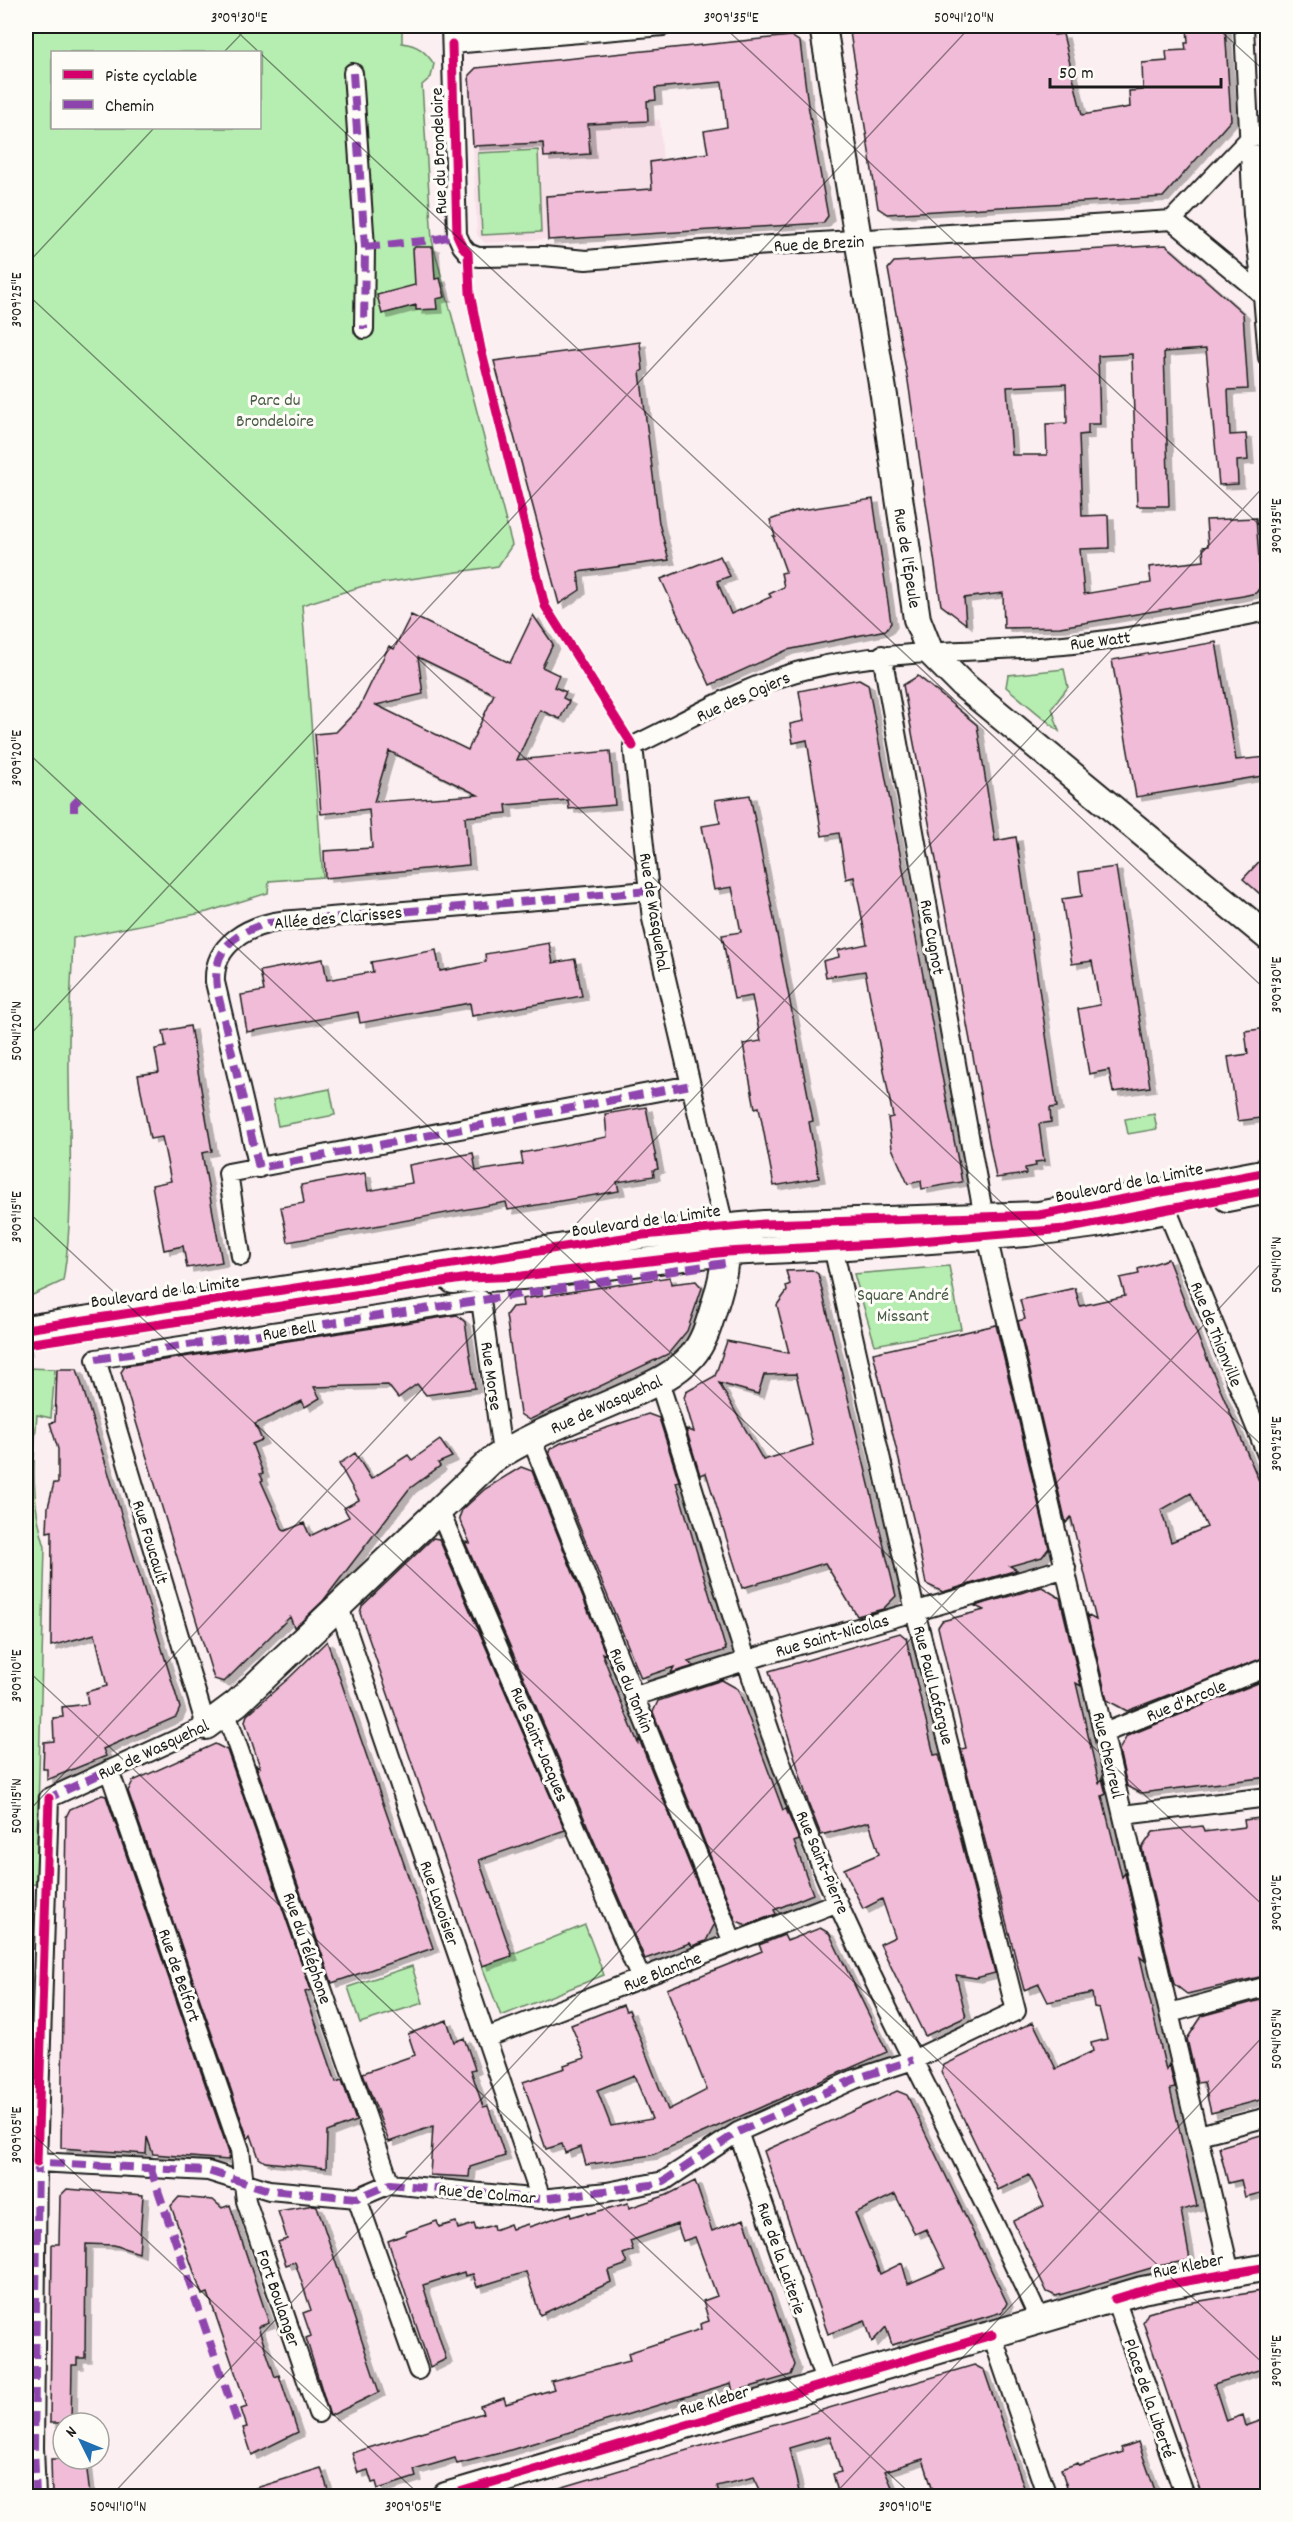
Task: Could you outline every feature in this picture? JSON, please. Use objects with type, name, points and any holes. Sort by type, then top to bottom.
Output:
[{"type":"street","name":"Rue du Brondeloire","points":[[451,26],[457,235],[468,253]]},
{"type":"street","points":[[452,44],[663,26]]},
{"type":"street","name":"Rue de l'Épeule","points":[[823,26],[885,400],[917,619],[930,652],[962,684],[1268,937]]},
{"type":"street","points":[[1244,26],[1259,136],[1253,214],[1265,295],[1268,357]]},
{"type":"street","points":[[353,73],[365,247],[364,329]]},
{"type":"street","points":[[1259,136],[1172,220],[1265,295]]},
{"type":"street","name":"Rue de Brezin","points":[[468,253],[490,258],[543,256],[586,260],[1172,220]]},
{"type":"street","name":"Rue Watt","points":[[930,652],[1081,643],[1158,632],[1268,611]]},
{"type":"street","name":"Rue des Ogiers","points":[[633,746],[773,680],[807,669],[882,656],[930,652]]},
{"type":"street","name":"Rue Cugnot","points":[[882,656],[986,1227]]},
{"type":"street","name":"Rue de Wasquehal","points":[[38,2162],[50,1798],[216,1719],[339,1607],[478,1472],[502,1453],[659,1382],[693,1355],[705,1334],[720,1289],[726,1252],[724,1226],[657,944],[633,746]]},
{"type":"street","name":"Allée des Clarisses","points":[[259,1168],[215,982],[218,960],[223,951],[240,935],[252,928],[281,921],[649,891]]},
{"type":"street","points":[[241,1256],[228,1173],[691,1085]]},
{"type":"street","name":"Boulevard de la Limite","points":[[1268,1172],[986,1227],[833,1247],[726,1252],[522,1276],[469,1278],[31,1336],[643,1235],[724,1226],[827,1221],[986,1227],[1065,1229],[1268,1190]]},
{"type":"street","name":"Rue de Thionville","points":[[1167,1210],[1261,1423],[1268,1457]]},
{"type":"street","name":"Rue Chevreul","points":[[986,1227],[1230,2273]]},
{"type":"street","name":"Rue Paul Lafargue","points":[[833,1247],[915,1611],[1016,2011],[913,2060]]},
{"type":"street","name":"Rue Bell","points":[[96,1359],[481,1300]]},
{"type":"street","name":"Rue Morse","points":[[481,1300],[502,1453]]},
{"type":"street","name":"Rue Foucault","points":[[96,1359],[216,1719]]},
{"type":"street","name":"Rue Saint-Pierre","points":[[659,1382],[747,1661],[801,1812],[838,1902],[1040,2321]]},
{"type":"street","name":"Rue du Tonkin","points":[[531,1438],[733,1943]]},
{"type":"street","name":"Rue Saint-Jacques","points":[[439,1510],[641,1979]]},
{"type":"street","name":"Rue Saint-Nicolas","points":[[635,1696],[1066,1568]]},
{"type":"street","name":"Rue Lavoisier","points":[[339,1607],[541,2199]]},
{"type":"street","name":"Rue d'Arcole","points":[[1104,1733],[1268,1667]]},
{"type":"street","name":"Rue du Téléphone","points":[[216,1719],[390,2184]]},
{"type":"street","name":"Rue de Belfort","points":[[109,1770],[240,2150],[243,2182]]},
{"type":"street","points":[[1124,1815],[1268,1797]]},
{"type":"street","name":"Rue Blanche","points":[[486,2038],[838,1902]]},
{"type":"street","points":[[1170,2013],[1268,1986]]},
{"type":"street","name":"Rue de Colmar","points":[[38,2162],[208,2171],[269,2190],[357,2198],[390,2184],[541,2199],[607,2192],[664,2181],[738,2132],[855,2079],[913,2060]]},
{"type":"street","points":[[1199,2135],[1268,2117]]},
{"type":"street","name":"Rue de la Laiterie","points":[[738,2132],[826,2384]]},
{"type":"street","points":[[36,2496],[34,2448],[38,2162]]},
{"type":"street","name":"Fort Boulanger","points":[[243,2182],[246,2201],[318,2413]]},
{"type":"street","points":[[357,2198],[418,2370]]},
{"type":"street","name":"Rue Kleber","points":[[446,2496],[1158,2286],[1268,2267]]},
{"type":"street","name":"Place de la Liberté","points":[[1115,2299],[1185,2496]]},
{"type":"street","points":[[992,2335],[1047,2496]]},
{"type":"shaded area","points":[[26,26],[29,312],[26,548]]},
{"type":"shaded area","points":[[660,120],[668,232],[485,243],[477,235],[472,127],[541,124],[542,127]]},
{"type":"green space","name":"Parc du Brondeloire","points":[[27,26],[402,26],[402,43],[421,49],[434,64],[431,77],[422,85],[432,240],[512,545],[498,566],[363,586],[302,605],[323,877],[269,881],[268,893],[207,912],[73,938],[69,1034],[70,1194],[67,1252],[63,1281],[26,1298],[26,548],[29,312]]},
{"type":"green space","points":[[538,150],[541,232],[482,235],[478,153]]},
{"type":"green space","points":[[1064,669],[1068,687],[1052,708],[1059,731],[1006,687],[1008,675]]},
{"type":"green space","points":[[330,1089],[335,1115],[278,1126],[273,1100]]},
{"type":"green space","points":[[1154,1114],[1157,1129],[1128,1134],[1125,1119]]},
{"type":"green space","name":"Square André Missant","points":[[949,1266],[961,1329],[875,1345],[854,1274]]},
{"type":"green space","points":[[26,1368],[55,1369],[51,1418],[37,1415],[35,1448],[35,1498],[45,1547],[36,1884],[26,1885]]},
{"type":"green space","points":[[585,1925],[604,1975],[501,2016],[482,1966]]},
{"type":"green space","points":[[412,1966],[423,2003],[360,2023],[348,1987]]},
{"type":"building","points":[[849,26],[1053,26],[1054,35],[1063,34],[1082,115],[1130,107],[1129,91],[1143,90],[1142,63],[1167,61],[1166,51],[1186,50],[1187,26],[1225,26],[1231,120],[1163,197],[887,214],[878,208]]},
{"type":"building","points":[[791,36],[800,42],[808,105],[828,216],[823,223],[548,240],[546,196],[652,189],[650,162],[708,153],[704,131],[727,127],[722,82],[655,88],[656,100],[647,101],[648,121],[588,124],[590,154],[544,157],[543,143],[473,146],[469,75],[476,68]]},
{"type":"building","points":[[1166,245],[1243,313],[1248,389],[1228,390],[1230,435],[1246,434],[1248,460],[1237,461],[1238,484],[1219,485],[1206,349],[1164,352],[1169,506],[1137,506],[1132,354],[1098,356],[1100,424],[1088,424],[1088,434],[1079,435],[1082,516],[1108,515],[1109,548],[1080,549],[1084,594],[1151,583],[1149,567],[1204,561],[1203,547],[1208,546],[1206,520],[1256,518],[1261,586],[1256,593],[1060,627],[1004,628],[1003,593],[964,598],[966,624],[941,605],[908,381],[888,269],[894,262]],"holes":[[[1066,384],[1067,423],[1046,424],[1047,455],[1012,455],[1007,387]]]},
{"type":"building","points":[[433,247],[435,279],[440,278],[445,297],[436,299],[437,309],[416,310],[416,305],[382,314],[377,295],[415,285],[413,249]]},
{"type":"building","points":[[640,342],[643,370],[640,372],[659,523],[669,560],[578,572],[580,590],[559,604],[494,361]]},
{"type":"building","points":[[873,499],[891,623],[886,630],[787,650],[710,685],[661,579],[720,556],[730,576],[717,581],[731,614],[771,597],[769,594],[784,587],[781,573],[786,572],[773,536],[775,536],[770,520],[795,511]]},
{"type":"building","points":[[411,615],[510,663],[533,615],[553,644],[542,667],[559,675],[554,687],[566,692],[563,698],[569,701],[560,719],[540,710],[517,760],[610,751],[615,805],[569,809],[568,800],[506,805],[507,813],[465,817],[469,865],[325,878],[324,851],[372,848],[369,809],[321,814],[315,734],[336,732],[359,708],[389,646],[394,649]],"holes":[[[418,657],[494,694],[468,750],[376,705],[423,694]],[[389,751],[478,795],[374,802]]]},
{"type":"building","points":[[1216,642],[1236,760],[1268,757],[1268,775],[1136,797],[1112,660]]},
{"type":"building","points":[[918,676],[977,725],[995,841],[1016,837],[1057,1107],[1050,1108],[1051,1122],[1039,1124],[1044,1161],[1035,1162],[1036,1166],[1025,1168],[1026,1174],[996,1178],[903,685]]},
{"type":"building","points":[[859,679],[868,684],[962,1182],[922,1189],[921,1181],[908,1184],[892,1148],[888,1118],[893,1117],[865,971],[826,977],[823,961],[839,957],[838,950],[867,944],[854,877],[846,879],[839,833],[822,836],[807,740],[793,743],[790,724],[804,721],[799,691]]},
{"type":"building","points":[[750,795],[813,1121],[809,1122],[819,1178],[774,1186],[759,1107],[755,1108],[743,1044],[761,1041],[752,996],[734,999],[722,935],[741,932],[732,887],[714,890],[702,826],[720,823],[715,800]]},
{"type":"building","points":[[1268,852],[1268,901],[1243,879]]},
{"type":"building","points":[[1116,867],[1150,1087],[1113,1092],[1109,1070],[1089,1074],[1078,1009],[1100,1005],[1092,961],[1072,964],[1062,899],[1082,896],[1079,872]]},
{"type":"building","points":[[549,943],[553,963],[575,959],[582,996],[472,1016],[470,1003],[360,1023],[358,1012],[247,1032],[241,995],[264,991],[260,971],[323,959],[327,980],[373,972],[371,962],[436,950],[440,971],[486,962],[485,954]]},
{"type":"building","points":[[190,1026],[212,1151],[202,1153],[222,1262],[187,1268],[183,1246],[164,1250],[152,1185],[171,1181],[162,1137],[150,1139],[138,1075],[159,1072],[155,1049],[166,1047],[163,1031]]},
{"type":"building","points":[[1268,1028],[1268,1117],[1238,1121],[1228,1057],[1248,1054],[1245,1031]]},
{"type":"building","points":[[646,1107],[658,1169],[653,1170],[654,1176],[617,1182],[619,1191],[508,1210],[506,1202],[288,1242],[281,1207],[304,1203],[301,1185],[365,1173],[368,1191],[412,1183],[409,1165],[473,1153],[476,1171],[523,1164],[521,1153],[607,1137],[605,1114]]},
{"type":"building","points":[[1168,1259],[1200,1342],[1268,1502],[1268,1656],[1127,1711],[1107,1700],[1087,1615],[1096,1620],[1071,1517],[1066,1523],[1018,1321],[1025,1319],[1020,1300],[1075,1288],[1080,1306],[1125,1296],[1120,1278],[1139,1274],[1138,1269]],"holes":[[[1191,1493],[1207,1527],[1171,1542],[1161,1510]]]},
{"type":"building","points":[[812,1270],[818,1274],[896,1596],[883,1609],[857,1616],[825,1563],[742,1588],[706,1473],[700,1475],[686,1429],[694,1432],[684,1398],[686,1392],[715,1376],[727,1341],[789,1353],[777,1305],[787,1291],[786,1286],[790,1284],[786,1271]],"holes":[[[796,1374],[813,1445],[763,1460],[719,1383],[758,1394],[764,1375]]]},
{"type":"building","points":[[670,1277],[671,1284],[696,1281],[702,1288],[687,1331],[668,1354],[529,1420],[520,1414],[506,1315],[512,1307],[523,1306],[522,1299]]},
{"type":"building","points":[[457,1315],[465,1322],[475,1388],[426,1395],[417,1384],[398,1398],[388,1385],[314,1387],[320,1398],[305,1407],[302,1401],[255,1424],[262,1440],[252,1444],[263,1473],[260,1474],[263,1480],[261,1481],[283,1530],[304,1523],[310,1536],[349,1517],[344,1508],[359,1500],[339,1464],[355,1453],[371,1479],[408,1455],[412,1460],[440,1440],[452,1457],[438,1463],[440,1466],[409,1489],[323,1601],[301,1622],[294,1627],[290,1617],[224,1682],[214,1679],[121,1372],[125,1366]]},
{"type":"building","points":[[996,1325],[1049,1548],[1042,1557],[1010,1566],[1017,1570],[943,1592],[926,1584],[914,1522],[873,1353]]},
{"type":"building","points":[[57,1369],[77,1369],[180,1708],[176,1717],[103,1749],[106,1756],[47,1780],[47,1769],[43,1769],[44,1742],[54,1741],[53,1718],[63,1717],[62,1707],[88,1704],[86,1692],[107,1686],[95,1634],[51,1646],[52,1531],[47,1532],[48,1507],[54,1483],[58,1483],[58,1449],[50,1423],[55,1422]]},
{"type":"building","points":[[648,1414],[659,1418],[726,1650],[688,1662],[694,1666],[671,1673],[674,1667],[641,1678],[549,1452],[561,1443]]},
{"type":"building","points":[[521,1467],[532,1471],[606,1655],[602,1653],[621,1702],[638,1743],[639,1739],[714,1925],[706,1941],[692,1946],[690,1943],[645,1959],[465,1542],[470,1543],[459,1518],[462,1510],[485,1489]]},
{"type":"building","points":[[433,1538],[439,1539],[565,1830],[479,1860],[512,1956],[482,1966],[360,1613],[362,1606]]},
{"type":"building","points":[[1042,1587],[1060,1598],[1081,1686],[1076,1683],[1099,1783],[1102,1778],[1106,1794],[1102,1796],[1122,1877],[1125,1873],[1145,1961],[1140,1957],[1166,2070],[1169,2064],[1175,2088],[1170,2089],[1197,2206],[1181,2210],[1190,2260],[1158,2266],[1056,2296],[1047,2292],[1013,2221],[1044,2206],[1029,2175],[998,2190],[941,2072],[944,2065],[1033,2022],[1056,2069],[1093,2051],[1091,2043],[1107,2039],[1099,2008],[1094,2007],[1092,1993],[1048,2002],[1039,1984],[1024,1990],[961,1749],[966,1748],[938,1627],[942,1621],[984,1610],[975,1606]]},
{"type":"building","points":[[900,1633],[906,1638],[934,1755],[939,1754],[995,1973],[976,1978],[956,1975],[966,2017],[925,2036],[880,1944],[895,1937],[882,1899],[863,1909],[844,1869],[879,1854],[869,1822],[821,1835],[808,1802],[769,1671]]},
{"type":"building","points":[[327,1641],[433,1948],[332,1983],[256,1765],[260,1767],[245,1721],[247,1715]]},
{"type":"building","points":[[1268,1679],[1268,1777],[1141,1793],[1127,1786],[1119,1750],[1127,1736]]},
{"type":"building","points":[[722,1680],[738,1689],[783,1810],[786,1809],[799,1840],[794,1842],[813,1894],[774,1910],[776,1914],[747,1925],[736,1921],[653,1712],[658,1701]]},
{"type":"building","points":[[215,1744],[227,1750],[311,1990],[305,1992],[336,2082],[342,2080],[356,2121],[327,2132],[326,2168],[265,2162],[259,2158],[251,2135],[248,2139],[128,1791],[133,1781]]},
{"type":"building","points":[[102,1795],[106,1796],[229,2153],[228,2160],[153,2154],[147,2137],[146,2154],[61,2148],[66,1817],[70,1809]]},
{"type":"building","points":[[1268,1817],[1268,1975],[1187,1994],[1174,1984],[1142,1848],[1153,1832],[1202,1826],[1204,1832],[1245,1827],[1244,1820]]},
{"type":"building","points":[[820,1928],[829,1933],[887,2052],[652,2155],[586,2165],[581,2147],[565,2153],[562,2144],[546,2149],[523,2082],[565,2068],[564,2065],[585,2058],[571,2025],[623,2005],[626,2011],[629,2010],[668,2110],[707,2090],[667,1989],[762,1951],[759,1945],[784,1935],[787,1941]],"holes":[[[634,2075],[652,2119],[611,2126],[597,2090]]]},
{"type":"building","points":[[1268,1998],[1268,2098],[1211,2113],[1204,2082],[1197,2083],[1187,2039],[1202,2016]]},
{"type":"building","points":[[447,2020],[454,2042],[464,2038],[475,2069],[471,2070],[483,2107],[488,2106],[505,2156],[470,2167],[469,2177],[430,2175],[433,2126],[389,2142],[363,2073],[415,2055],[408,2034]]},
{"type":"building","points":[[897,2091],[907,2095],[1007,2303],[1002,2312],[892,2345],[886,2327],[872,2342],[865,2320],[828,2334],[764,2151]],"holes":[[[895,2194],[915,2234],[926,2229],[945,2268],[908,2284],[902,2263],[880,2274],[855,2213]]]},
{"type":"building","points":[[1268,2133],[1268,2191],[1245,2197],[1241,2180],[1228,2183],[1219,2147]]},
{"type":"building","points":[[695,2181],[712,2231],[744,2219],[795,2365],[791,2375],[733,2392],[731,2383],[504,2452],[457,2464],[455,2458],[414,2470],[416,2477],[378,2489],[376,2482],[372,2483],[368,2470],[358,2473],[352,2453],[483,2413],[480,2406],[504,2398],[506,2404],[554,2389],[551,2381],[630,2361],[628,2353],[701,2329],[700,2324],[709,2321],[703,2301],[717,2296],[695,2237],[683,2241],[677,2224],[630,2241],[633,2250],[623,2254],[627,2264],[608,2271],[611,2282],[540,2315],[526,2272],[477,2287],[473,2274],[465,2276],[464,2272],[423,2285],[446,2359],[430,2367],[388,2241],[406,2234],[405,2232],[437,2221],[439,2227],[456,2222],[458,2229],[474,2224],[476,2230],[493,2225],[494,2230],[510,2224],[512,2229],[528,2224],[529,2227],[570,2213],[571,2217],[628,2203],[629,2208],[667,2195]]},
{"type":"building","points":[[67,2189],[143,2195],[139,2253],[114,2245],[86,2244],[85,2358],[77,2358],[77,2365],[72,2365],[71,2411],[51,2411],[50,2423],[52,2244],[59,2244],[60,2196]]},
{"type":"building","points":[[179,2197],[213,2200],[222,2208],[230,2205],[269,2323],[258,2327],[275,2377],[279,2375],[298,2432],[252,2455],[243,2428],[247,2427],[241,2409],[247,2407],[208,2293],[202,2295],[171,2206]]},
{"type":"building","points":[[317,2206],[379,2392],[330,2416],[306,2338],[311,2336],[303,2313],[311,2310],[295,2262],[286,2265],[278,2242],[287,2239],[278,2211]]},
{"type":"building","points":[[1268,2290],[1268,2367],[1214,2384],[1226,2421],[1243,2415],[1246,2426],[1268,2418],[1268,2496],[1202,2496],[1143,2322],[1148,2313],[1176,2305]]},
{"type":"building","points":[[974,2365],[984,2370],[1027,2496],[935,2496],[923,2459],[885,2471],[896,2496],[839,2496],[833,2474],[841,2472],[830,2436],[789,2448],[800,2496],[763,2496],[754,2477],[717,2486],[720,2496],[547,2496],[546,2492]]},
{"type":"building","points":[[1138,2442],[1157,2496],[1070,2496],[1061,2469],[1078,2463],[1079,2466],[1123,2452],[1121,2448]]},
{"type":"building","points":[[321,2468],[330,2496],[244,2496],[243,2492]]},
{"type":"building","points":[[51,2471],[87,2471],[90,2496],[52,2496]]},
{"type":"tunnel","points":[[26,1344],[31,1343]]},
{"type":"marked path","points":[[353,73],[365,247],[364,329]]},
{"type":"marked path","points":[[365,247],[457,235]]},
{"type":"marked path","points":[[79,799],[74,804],[74,812],[80,816]]},
{"type":"marked path","points":[[649,891],[268,923],[243,933],[226,947],[217,967],[218,994],[259,1168],[691,1085]]},
{"type":"marked path","points":[[96,1359],[725,1263]]},
{"type":"marked path","points":[[49,1804],[51,1797],[109,1770]]},
{"type":"marked path","points":[[26,2162],[208,2171],[269,2190],[357,2198],[390,2184],[541,2199],[651,2185],[664,2181],[738,2132],[855,2079],[913,2060]]},
{"type":"marked path","points":[[36,2496],[34,2448],[38,2158]]},
{"type":"marked path","points":[[150,2167],[237,2421]]},
{"type":"cycle path","points":[[452,44],[457,235],[468,253],[470,293],[481,349],[545,606],[633,746]]},
{"type":"cycle path","points":[[26,1329],[643,1235],[764,1224],[1039,1215],[1268,1172]]},
{"type":"cycle path","points":[[26,1344],[469,1278],[522,1276],[726,1252],[895,1243],[1065,1229],[1268,1190]]},
{"type":"cycle path","points":[[37,2162],[49,1798]]},
{"type":"cycle path","points":[[1115,2299],[1158,2286],[1268,2267]]},
{"type":"cycle path","points":[[446,2496],[992,2335]]}]
